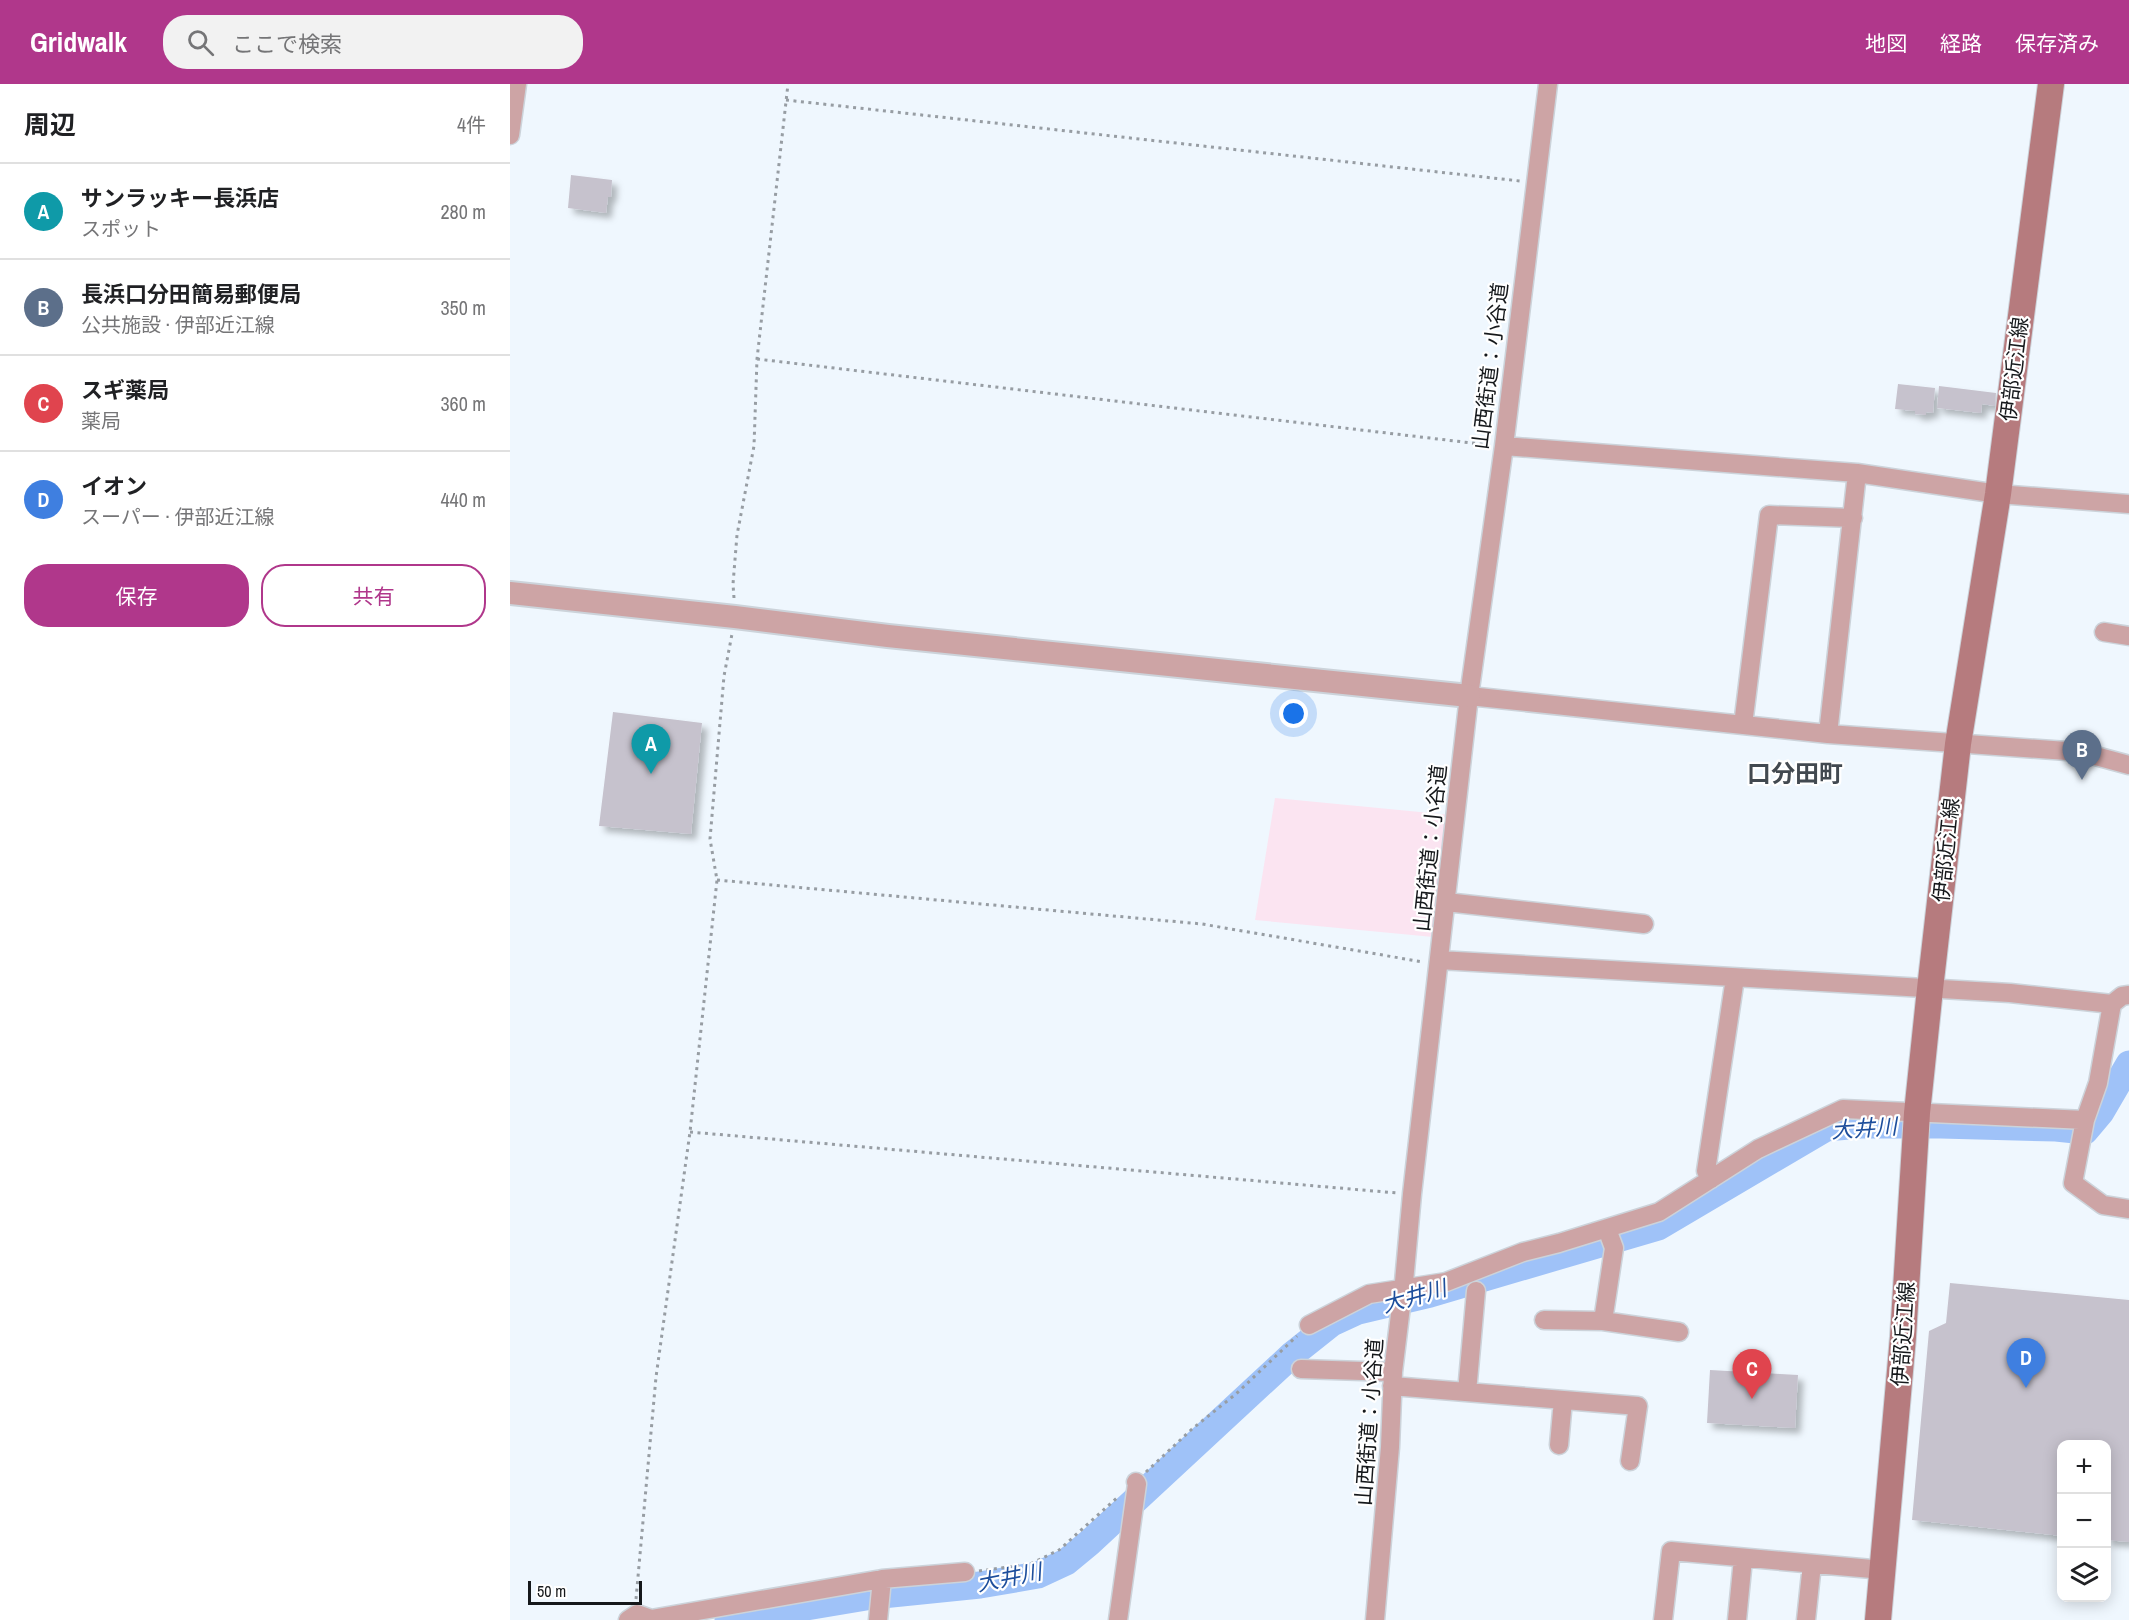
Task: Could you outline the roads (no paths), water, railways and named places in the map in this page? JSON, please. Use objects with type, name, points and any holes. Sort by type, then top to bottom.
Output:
[{"type":"main road","name":"伊部近江線","points":[[1878,1620],[1903,1337],[1917,1113],[1930,989],[1958,744],[1998,494],[2051,84]]},
{"type":"street","points":[[510,135],[517,84]]},
{"type":"street","name":"山西街道：小谷道","points":[[1376,1620],[1393,1379],[1412,1194],[1469,696],[1504,446],[1548,84]]},
{"type":"street","points":[[1504,446],[1857,472],[1998,494],[2129,504]]},
{"type":"street","points":[[1828,735],[1857,472]]},
{"type":"street","points":[[1743,725],[1769,515],[1853,518]]},
{"type":"street","points":[[510,593],[888,636],[1828,735],[2081,752],[2129,765]]},
{"type":"street","points":[[2104,632],[2129,636]]},
{"type":"street","points":[[1446,902],[1644,924]]},
{"type":"street","points":[[1439,962],[2010,993],[2112,1004]]},
{"type":"street","points":[[1711,1179],[1706,1171],[1735,978]]},
{"type":"street","points":[[2129,995],[2122,996],[2112,1004],[2098,1083],[2085,1120],[2073,1183],[2103,1205],[2129,1209]]},
{"type":"street","points":[[1309,1325],[1369,1294],[1446,1282],[1523,1252],[1659,1212],[1758,1149],[1843,1108],[2085,1120]]},
{"type":"street","points":[[1603,1321],[1614,1248],[1607,1229]]},
{"type":"street","points":[[1467,1392],[1476,1291]]},
{"type":"street","points":[[1544,1320],[1603,1321],[1679,1332]]},
{"type":"street","points":[[1301,1369],[1393,1379],[1467,1392],[1638,1406],[1630,1461]]},
{"type":"street","points":[[1559,1445],[1563,1400]]},
{"type":"street","points":[[1118,1620],[1136,1482]]},
{"type":"street","points":[[1663,1620],[1671,1551],[1883,1570]]},
{"type":"street","points":[[1737,1620],[1743,1558]]},
{"type":"street","points":[[1806,1620],[1812,1564]]},
{"type":"street","points":[[633,1617],[651,1619],[882,1580],[965,1572]]},
{"type":"street","points":[[878,1620],[882,1580]]},
{"type":"waterway","name":"大井川","points":[[728,1620],[872,1596],[980,1585],[1038,1575],[1066,1562],[1089,1543],[1293,1354],[1332,1323],[1358,1311],[1430,1294],[1658,1227],[1826,1128],[1860,1125],[1941,1125],[2085,1131],[2101,1112],[2129,1064]]},
{"type":"place","name":"サンラッキー長浜店","points":[[651,774]]},
{"type":"place","name":"長浜口分田簡易郵便局","points":[[2082,780]]},
{"type":"place","name":"イオン","points":[[2026,1388]]},
{"type":"place","name":"スギ薬局","points":[[1752,1399]]},
{"type":"district","name":"口分田町","points":[[1795,773]]}]
